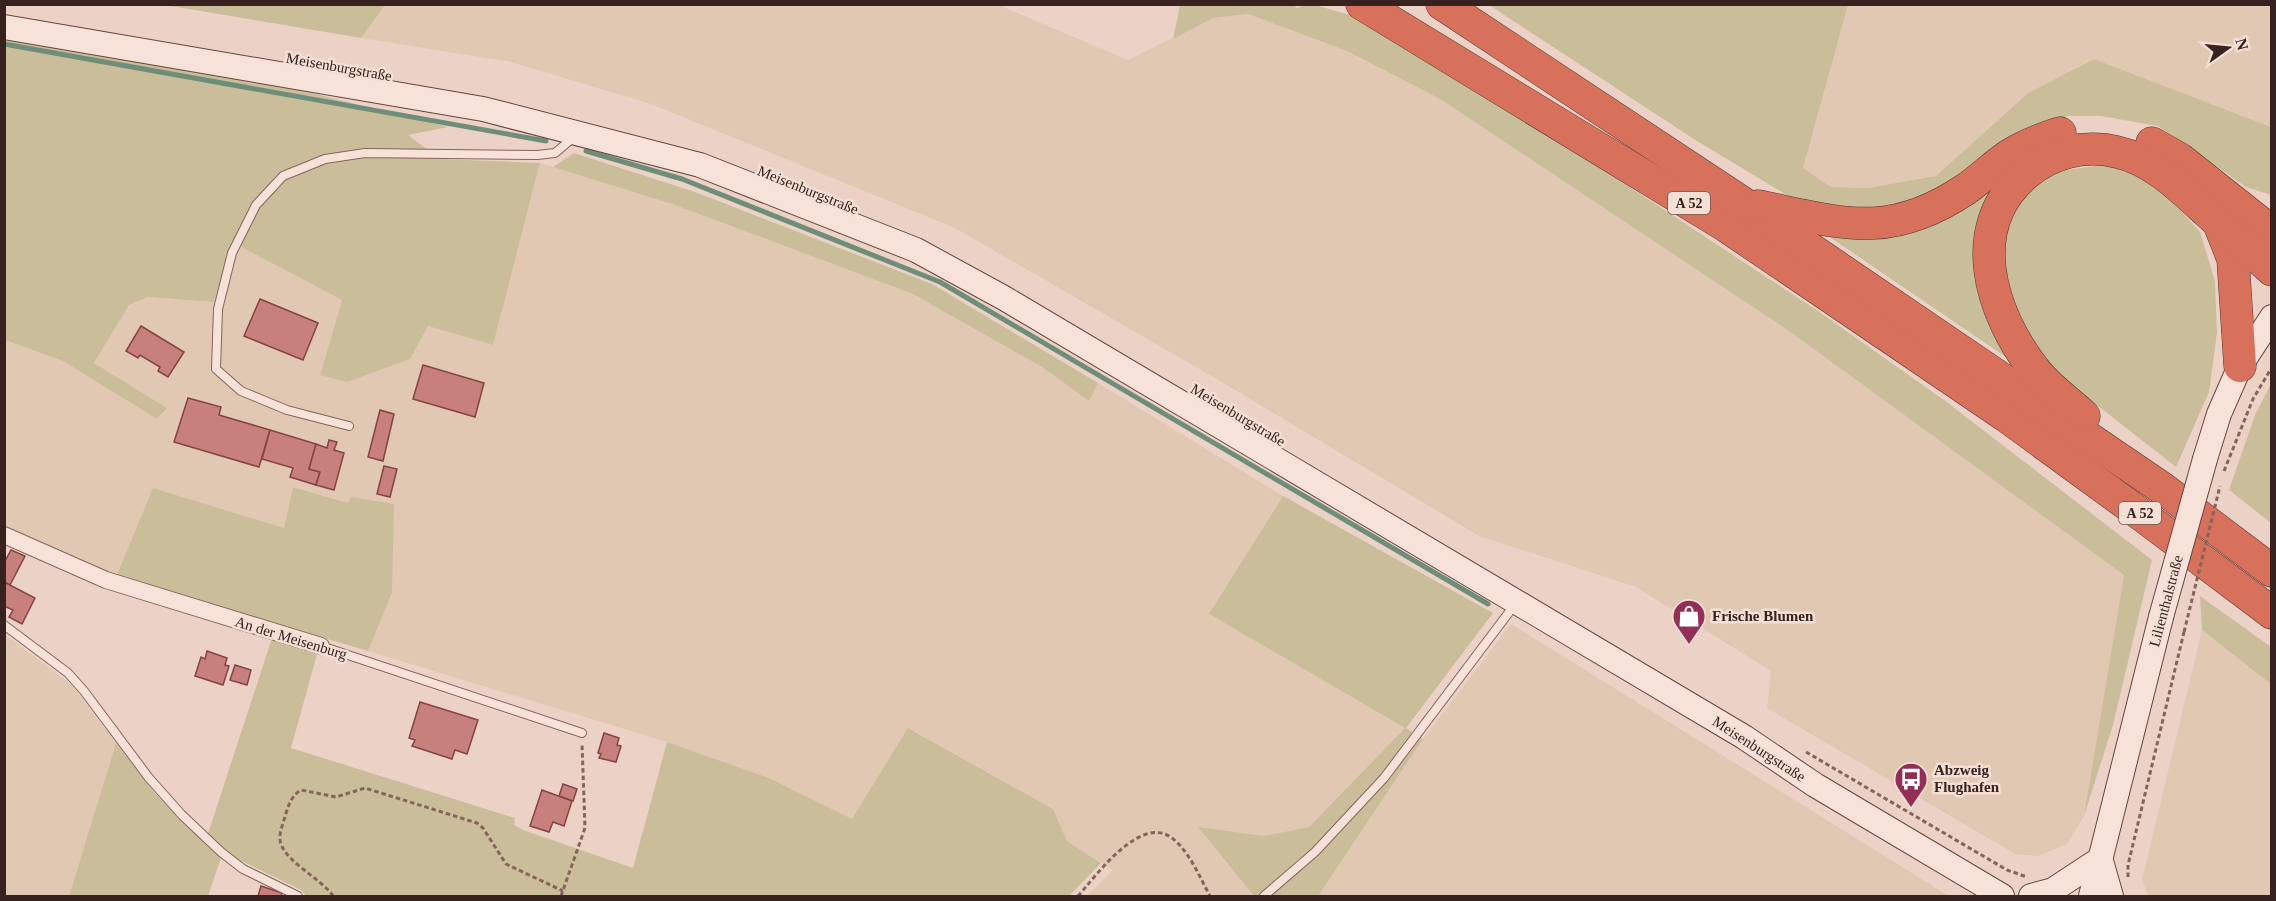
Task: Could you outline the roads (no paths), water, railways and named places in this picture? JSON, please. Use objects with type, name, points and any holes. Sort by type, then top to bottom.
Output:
[{"type":"highway","name":"A 52","points":[[1362,4],[1726,226],[2006,416],[2271,613]]},
{"type":"highway","name":"A 52","points":[[1442,4],[1743,203],[2162,488],[2271,571]]},
{"type":"highway","points":[[1743,203],[1835,223],[1862,225],[1889,222],[1915,216],[1941,206],[2012,154],[2038,140],[2068,131],[2095,128],[2121,132],[2149,141],[2180,159],[2265,220]]},
{"type":"highway","points":[[2162,488],[2034,370],[2000,311],[1989,277],[1988,246],[1996,213],[2013,184],[2036,165],[2058,155],[2085,149],[2116,152],[2142,161],[2165,174],[2271,270]]},
{"type":"highway","points":[[2219,222],[2233,259],[2240,366]]},
{"type":"main road","name":"Meisenburgstraße","points":[[4,27],[483,109],[579,132],[700,165],[916,250],[1004,298],[1744,737],[1815,785],[2002,897]]},
{"type":"main road","name":"Lilienthalstraße","points":[[2091,897],[2161,617],[2214,466],[2219,414],[2240,366],[2268,325]]},
{"type":"main road","points":[[2031,897],[2053,890],[2100,859],[2111,897]]},
{"type":"street","name":"An der Meisenburg","points":[[4,535],[106,580],[321,646]]},
{"type":"lane","points":[[349,426],[287,410],[241,391],[216,369],[218,309],[232,254],[256,205],[283,176],[325,159],[365,153],[546,154],[555,153],[579,132]]},
{"type":"lane","points":[[1264,897],[1316,852],[1384,778],[1516,603]]},
{"type":"lane","points":[[4,625],[68,673],[149,778],[182,815],[221,852],[243,869],[298,897]]},
{"type":"lane","name":"An der Meisenburg","points":[[321,646],[582,733]]},
{"type":"waterway","points":[[4,44],[546,141]]},
{"type":"waterway","points":[[586,151],[682,179],[940,282],[1488,604]]},
{"type":"place","name":"Frische Blumen","points":[[1689,645]]},
{"type":"place","name":"Abzweig Flughafen","points":[[1911,808]]}]
